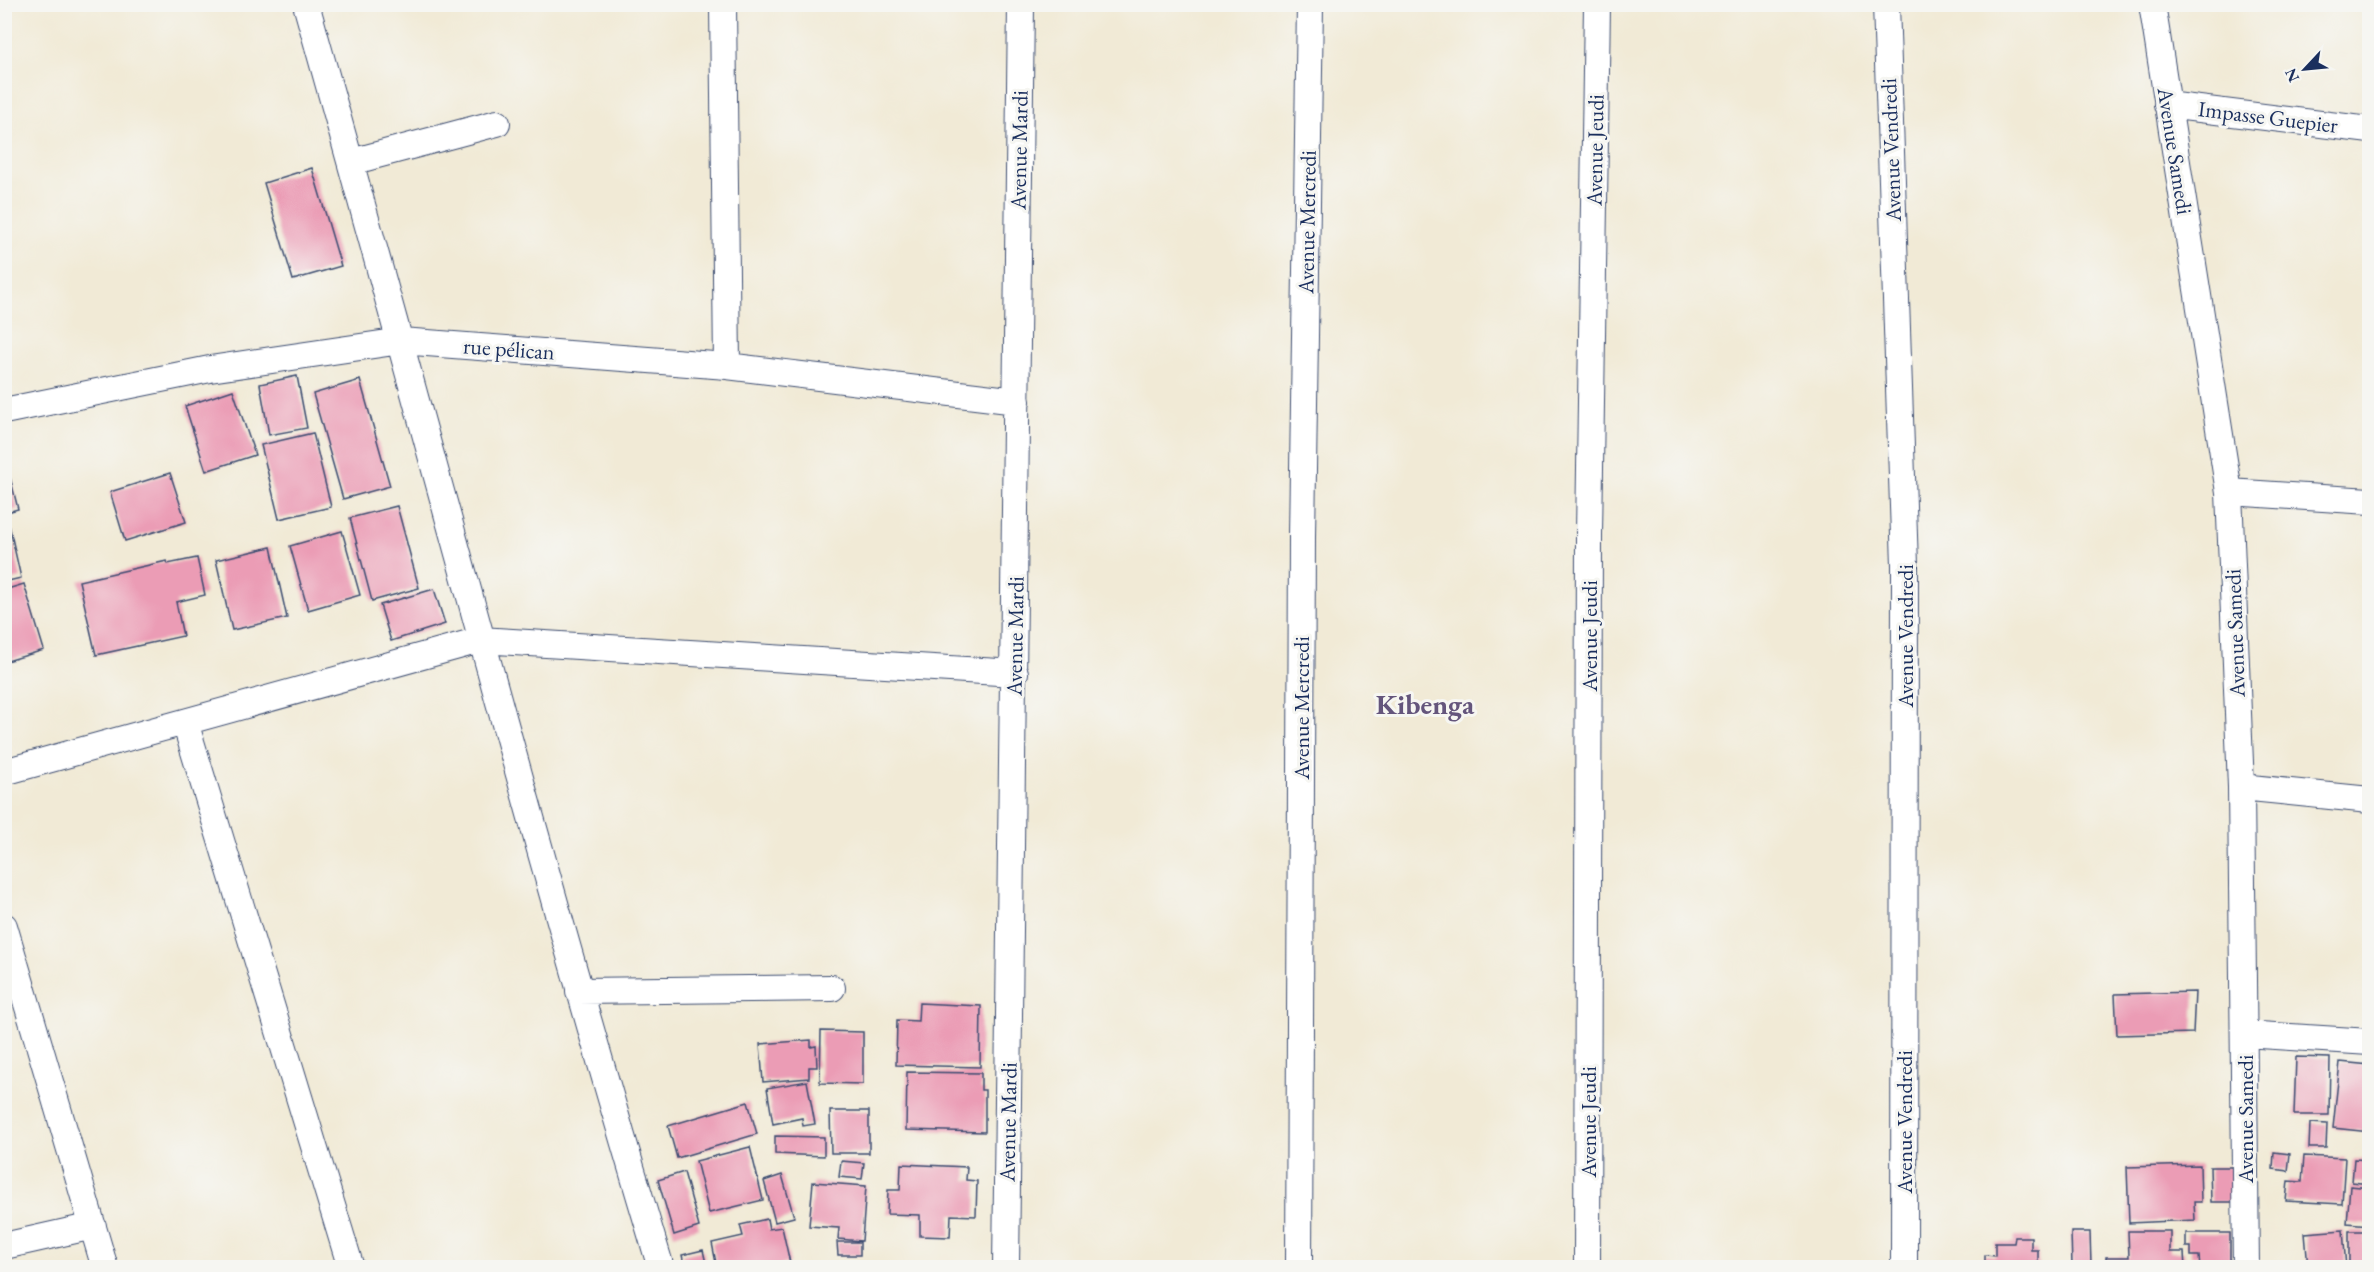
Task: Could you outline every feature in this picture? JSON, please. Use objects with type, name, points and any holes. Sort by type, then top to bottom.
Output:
[{"type":"street","points":[[306,4],[401,341],[480,640],[579,992],[661,1268]]},
{"type":"street","points":[[723,4],[728,366]]},
{"type":"street","name":"Avenue Mardi","points":[[1006,1268],[1015,673],[1021,4]]},
{"type":"street","name":"Avenue Mercredi","points":[[1299,1268],[1302,549],[1310,4]]},
{"type":"street","name":"Avenue Jeudi","points":[[1587,1268],[1589,535],[1597,4]]},
{"type":"street","name":"Avenue Vendredi","points":[[1886,4],[1905,565],[1904,1268]]},
{"type":"street","name":"Avenue Samedi","points":[[2152,4],[2229,492],[2241,787],[2246,1268]]},
{"type":"street","name":"Impasse Guepier","points":[[2167,105],[2370,130]]},
{"type":"street","points":[[351,162],[496,123]]},
{"type":"street","name":"rue pélican","points":[[4,411],[210,369],[401,341],[728,366],[1017,401]]},
{"type":"street","points":[[2229,492],[2370,501]]},
{"type":"street","points":[[4,772],[480,640],[1015,673]]},
{"type":"street","points":[[185,722],[351,1268]]},
{"type":"street","points":[[2241,787],[2370,800]]},
{"type":"street","points":[[4,926],[105,1268]]},
{"type":"street","points":[[579,992],[832,988]]},
{"type":"street","points":[[2244,1034],[2370,1042]]},
{"type":"street","points":[[4,1246],[93,1226]]},
{"type":"building","points":[[312,168],[341,266],[293,280],[264,183]]},
{"type":"building","points":[[297,376],[307,428],[269,435],[260,384]]},
{"type":"building","points":[[360,380],[390,486],[343,499],[313,394]]},
{"type":"building","points":[[233,390],[255,455],[206,471],[185,406]]},
{"type":"building","points":[[313,433],[331,507],[279,519],[261,445]]},
{"type":"building","points":[[8,469],[18,509],[4,513],[4,470]]},
{"type":"building","points":[[170,473],[186,522],[125,541],[110,492]]},
{"type":"building","points":[[397,506],[419,588],[372,601],[350,518]]},
{"type":"building","points":[[4,520],[8,520],[21,578],[4,582]]},
{"type":"building","points":[[342,531],[360,595],[308,610],[290,546]]},
{"type":"building","points":[[271,547],[287,618],[232,630],[216,560]]},
{"type":"building","points":[[197,558],[205,595],[176,602],[183,636],[96,655],[79,581],[167,561],[168,564]]},
{"type":"building","points":[[24,584],[44,650],[4,662],[4,590]]},
{"type":"building","points":[[434,589],[445,624],[391,641],[380,605]]},
{"type":"building","points":[[2195,992],[2193,1033],[2117,1035],[2115,994]]},
{"type":"building","points":[[919,1003],[981,1006],[980,1067],[896,1065],[897,1020],[918,1021]]},
{"type":"building","points":[[821,1031],[863,1032],[863,1084],[820,1083]]},
{"type":"building","points":[[811,1040],[811,1047],[816,1046],[817,1067],[809,1067],[809,1078],[763,1082],[760,1044]]},
{"type":"building","points":[[2296,1057],[2330,1058],[2329,1115],[2294,1115]]},
{"type":"building","points":[[2340,1062],[2370,1065],[2370,1132],[2333,1128]]},
{"type":"building","points":[[907,1072],[981,1073],[981,1090],[985,1090],[985,1132],[906,1130]]},
{"type":"building","points":[[807,1081],[815,1124],[803,1126],[802,1118],[773,1124],[767,1088]]},
{"type":"building","points":[[748,1102],[757,1134],[677,1158],[668,1126]]},
{"type":"building","points":[[830,1111],[869,1111],[869,1153],[831,1153]]},
{"type":"building","points":[[2310,1123],[2327,1124],[2326,1148],[2309,1148]]},
{"type":"building","points":[[775,1136],[824,1137],[824,1156],[775,1154]]},
{"type":"building","points":[[750,1147],[763,1200],[709,1213],[696,1161]]},
{"type":"building","points":[[2274,1152],[2290,1154],[2288,1171],[2273,1169]]},
{"type":"building","points":[[2304,1156],[2345,1158],[2342,1204],[2286,1201],[2288,1181],[2302,1182]]},
{"type":"building","points":[[2354,1159],[2370,1160],[2370,1184],[2352,1182]]},
{"type":"building","points":[[841,1161],[864,1163],[862,1179],[839,1177]]},
{"type":"building","points":[[901,1164],[967,1167],[966,1180],[977,1181],[976,1216],[951,1215],[950,1237],[920,1236],[920,1215],[887,1214],[888,1190],[900,1190]]},
{"type":"building","points":[[2200,1165],[2201,1202],[2194,1202],[2195,1220],[2129,1223],[2127,1167]]},
{"type":"building","points":[[2210,1167],[2232,1167],[2233,1202],[2211,1202]]},
{"type":"building","points":[[684,1172],[699,1227],[674,1235],[658,1180]]},
{"type":"building","points":[[782,1175],[794,1217],[775,1222],[764,1181]]},
{"type":"building","points":[[813,1182],[866,1186],[862,1241],[838,1239],[839,1228],[809,1226]]},
{"type":"building","points":[[2350,1186],[2370,1188],[2370,1225],[2347,1223]]},
{"type":"building","points":[[767,1219],[769,1229],[782,1227],[790,1263],[781,1265],[782,1268],[717,1268],[712,1243],[743,1236],[740,1225]]},
{"type":"building","points":[[2343,1230],[2346,1268],[2308,1268],[2305,1233]]},
{"type":"building","points":[[2128,1231],[2170,1231],[2170,1252],[2184,1252],[2185,1268],[2106,1268],[2106,1257],[2129,1257]]},
{"type":"building","points":[[2349,1231],[2365,1231],[2365,1263],[2349,1263]]},
{"type":"building","points":[[2071,1232],[2090,1232],[2091,1265],[2072,1266]]},
{"type":"building","points":[[2186,1233],[2230,1233],[2230,1268],[2200,1268],[2199,1256],[2191,1256],[2191,1247],[2186,1247]]},
{"type":"building","points":[[2015,1237],[2031,1237],[2031,1250],[2038,1250],[2038,1268],[1985,1268],[1985,1255],[1995,1256],[1995,1243],[2014,1243]]},
{"type":"building","points":[[837,1242],[860,1242],[860,1255],[838,1255]]},
{"type":"building","points":[[703,1250],[707,1268],[685,1268],[682,1255]]},
{"type":"district","name":"Kibenga","points":[[1425,704]]}]
